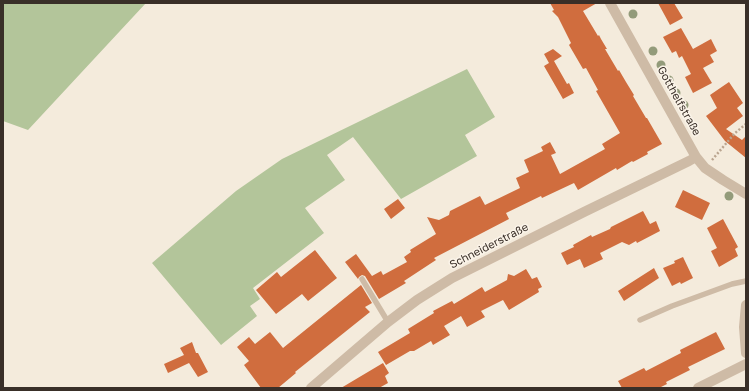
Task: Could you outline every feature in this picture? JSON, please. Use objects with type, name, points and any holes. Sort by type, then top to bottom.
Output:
[{"type":"street","name":"Gotthelfstraße","points":[[610,3],[696,157],[705,168],[746,194]]},
{"type":"street","name":"Schneiderstraße","points":[[312,388],[388,322],[417,300],[452,278],[696,157]]},
{"type":"street","points":[[746,305],[744,327],[746,353]]},
{"type":"street","points":[[698,388],[746,364]]},
{"type":"lane","points":[[362,279],[388,322]]},
{"type":"lane","points":[[640,320],[672,306],[732,284],[746,281]]},
{"type":"path","points":[[705,168],[735,133],[746,124]]},
{"type":"green space","points":[[3,3],[146,3],[28,130],[3,121]]},
{"type":"green space","points":[[467,69],[495,117],[465,135],[477,156],[401,199],[353,137],[327,155],[345,180],[305,208],[324,233],[253,288],[260,299],[250,306],[257,316],[221,345],[152,263],[236,191],[282,159]]},
{"type":"building","points":[[550,3],[597,3],[583,11],[598,36],[599,35],[607,49],[605,49],[634,95],[633,96],[662,144],[647,152],[648,154],[617,170],[616,168],[578,190],[574,183],[542,198],[541,196],[506,213],[509,219],[434,258],[436,260],[404,281],[406,283],[379,299],[365,276],[362,275],[358,279],[345,262],[356,254],[372,276],[381,271],[383,275],[407,262],[404,257],[411,252],[410,250],[436,234],[427,217],[439,220],[449,215],[450,211],[480,196],[485,205],[520,188],[516,178],[529,172],[524,160],[543,151],[541,147],[550,142],[556,153],[551,155],[560,174],[605,149],[602,144],[620,133],[596,91],[598,90],[586,68],[583,69],[569,45],[571,43],[558,17],[552,11],[554,10]]},
{"type":"building","points":[[658,3],[674,3],[683,18],[670,25]]},
{"type":"building","points":[[681,28],[693,49],[711,39],[717,51],[710,55],[714,62],[703,68],[712,83],[693,93],[685,77],[691,74],[682,56],[679,58],[676,51],[672,53],[663,37]]},
{"type":"building","points":[[553,49],[562,56],[554,61],[574,93],[563,99],[544,66],[549,63],[544,54]]},
{"type":"building","points":[[729,82],[743,103],[737,108],[743,116],[726,129],[742,140],[746,136],[746,158],[725,141],[706,116],[717,108],[710,95]]},
{"type":"building","points":[[683,190],[710,203],[702,220],[675,207]]},
{"type":"building","points":[[398,199],[405,208],[391,219],[384,209]]},
{"type":"building","points":[[643,211],[650,224],[656,221],[660,231],[637,243],[636,241],[629,245],[622,242],[600,253],[603,259],[584,268],[580,259],[567,265],[561,253],[574,247],[573,245],[591,235],[592,237],[610,229],[611,227]]},
{"type":"building","points":[[723,219],[738,247],[735,249],[738,256],[719,267],[711,251],[717,248],[707,228]]},
{"type":"building","points":[[315,250],[337,278],[308,301],[302,294],[276,314],[256,290],[277,272],[281,277]]},
{"type":"building","points":[[683,257],[693,278],[681,284],[680,282],[672,286],[663,268],[675,263],[674,261]]},
{"type":"building","points":[[654,268],[659,278],[624,301],[618,291]]},
{"type":"building","points":[[526,269],[532,279],[537,277],[542,287],[538,289],[539,292],[509,310],[503,300],[481,311],[485,317],[467,327],[461,316],[444,326],[450,335],[433,345],[431,341],[386,365],[378,352],[410,333],[408,329],[434,313],[433,311],[452,301],[454,304],[482,287],[485,292],[507,280],[508,274],[514,276]]},
{"type":"building","points":[[361,285],[372,303],[365,307],[370,312],[295,372],[296,373],[278,388],[261,388],[244,365],[249,361],[237,347],[249,337],[255,344],[270,332],[283,348]]},
{"type":"building","points":[[716,332],[725,349],[688,367],[690,370],[666,382],[667,384],[659,388],[622,388],[618,381],[644,368],[646,371],[681,353],[680,350]]},
{"type":"building","points":[[192,342],[196,353],[198,353],[208,372],[198,377],[189,363],[168,373],[164,364],[184,355],[180,348]]},
{"type":"building","points":[[383,363],[389,373],[385,376],[388,383],[379,388],[341,388]]}]
